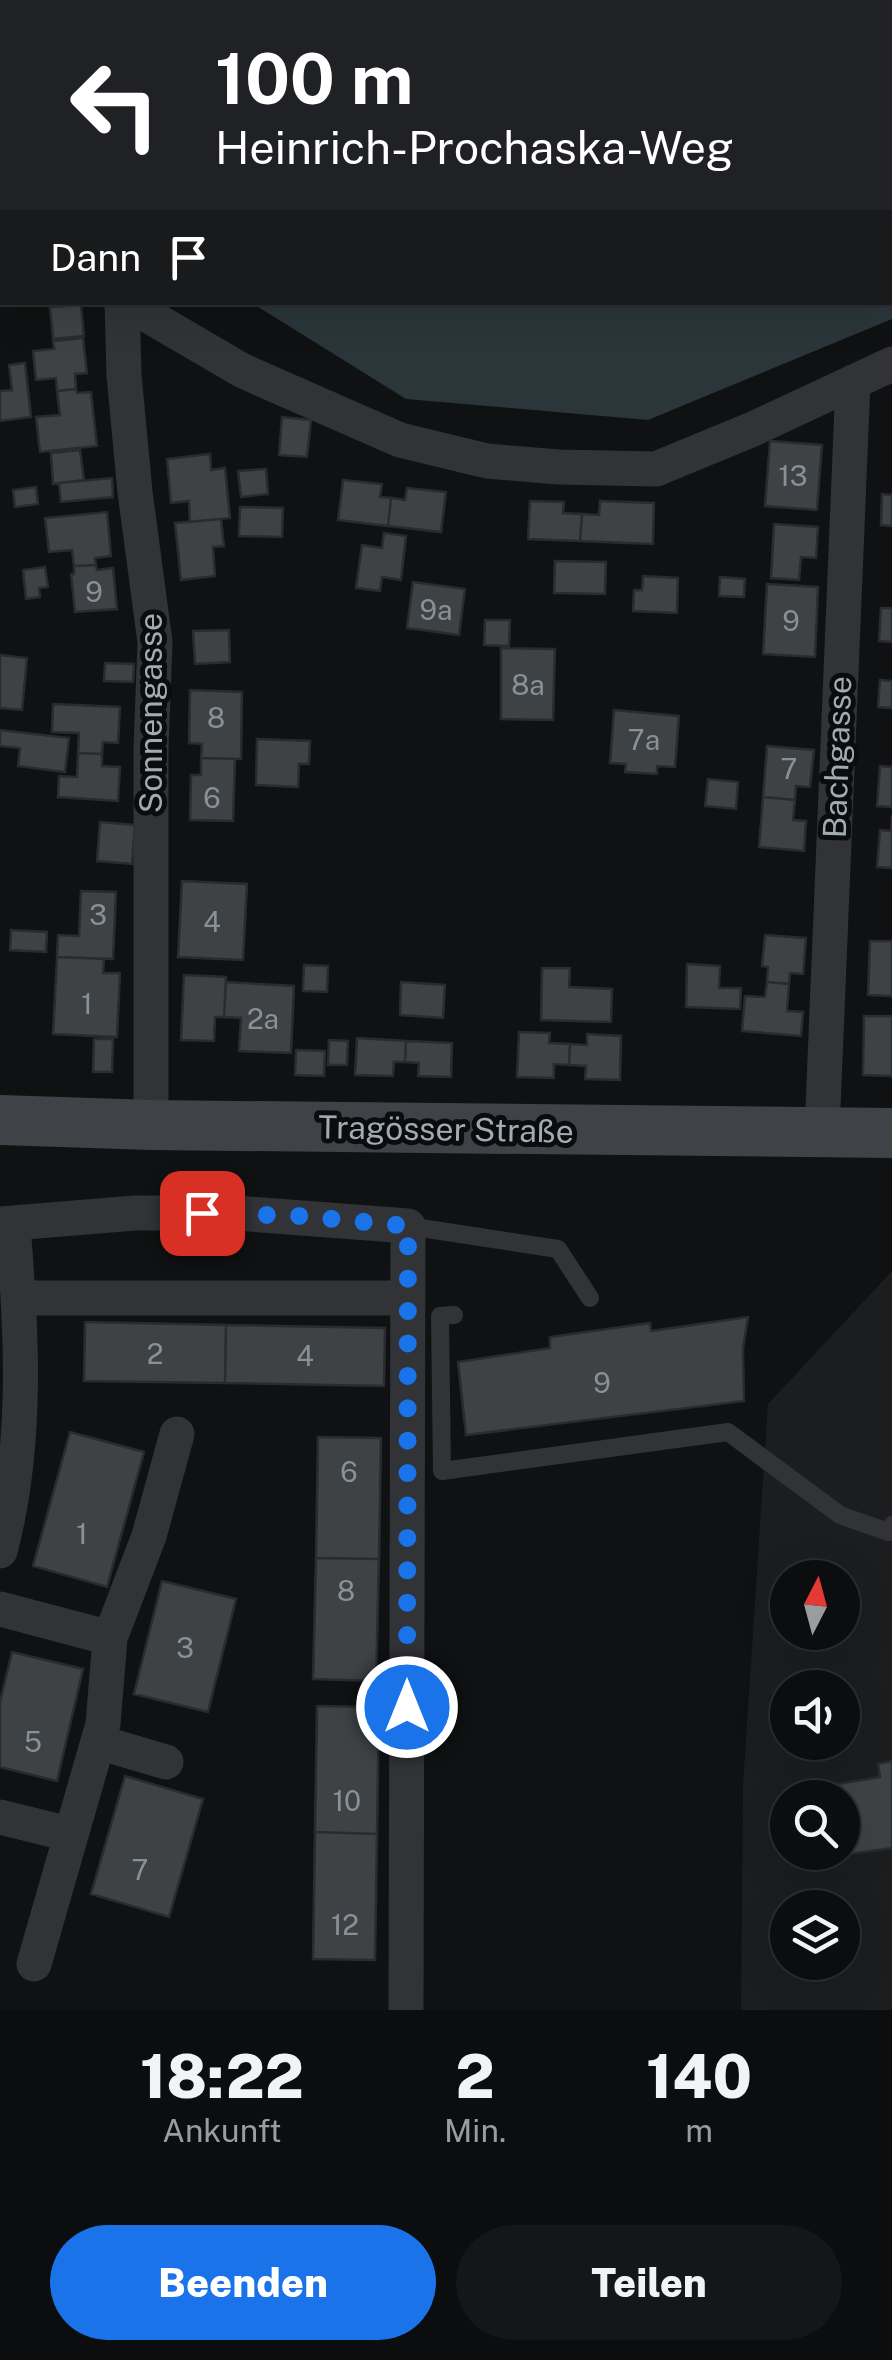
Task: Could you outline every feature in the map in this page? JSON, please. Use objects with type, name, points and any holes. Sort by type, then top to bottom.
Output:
[{"type":"main road","name":"Tragösser Straße","points":[[0,1120],[892,1133]]},
{"type":"street","name":"Sonnengasse","points":[[123,305],[124,374],[135,492],[155,642],[151,748],[151,1125]]},
{"type":"street","points":[[128,305],[244,371],[400,440],[487,462],[656,469],[892,364]]},
{"type":"street","name":"Bachgasse","points":[[822,1132],[853,382]]},
{"type":"street","points":[[0,1551],[10,1514],[20,1422],[19,1298],[6,1225],[134,1213],[236,1213],[408,1226],[406,2010]]},
{"type":"street","points":[[19,1298],[408,1298]]},
{"type":"street","points":[[34,1964],[104,1724],[110,1638],[150,1536],[177,1434]]},
{"type":"street","points":[[0,1609],[110,1638]]},
{"type":"street","points":[[98,1742],[166,1762]]},
{"type":"street","points":[[0,1817],[69,1834]]},
{"type":"lane","points":[[408,1226],[558,1249],[590,1298]]},
{"type":"lane","points":[[454,1314],[440,1316],[442,1471],[728,1432],[840,1515],[888,1532],[892,1525]]},
{"type":"shaded area","points":[[255,305],[892,305],[892,319],[648,420],[406,399]]},
{"type":"shaded area","points":[[892,1271],[892,2010],[741,2010],[743,1784],[768,1404]]},
{"type":"building","points":[[81,305],[84,336],[53,339],[50,307]]},
{"type":"building","points":[[83,338],[87,373],[75,374],[76,389],[57,391],[56,378],[36,380],[33,351],[54,349],[53,341]]},
{"type":"building","points":[[25,363],[31,417],[0,421],[0,391],[12,390],[9,365]]},
{"type":"building","points":[[76,389],[77,393],[91,392],[97,446],[40,452],[36,417],[60,415],[57,391]]},
{"type":"building","points":[[282,417],[311,420],[307,457],[279,455]]},
{"type":"building","points":[[770,441],[822,445],[817,510],[765,506]]},
{"type":"building","points":[[80,450],[84,480],[53,484],[51,453]]},
{"type":"building","points":[[210,454],[211,470],[225,468],[230,518],[190,522],[189,501],[171,503],[167,459]]},
{"type":"building","points":[[266,469],[268,494],[241,497],[238,471]]},
{"type":"building","points":[[112,478],[113,497],[61,502],[59,483]]},
{"type":"building","points":[[343,480],[382,484],[380,497],[391,498],[388,526],[338,520]]},
{"type":"building","points":[[36,487],[38,504],[15,507],[13,490]]},
{"type":"building","points":[[407,488],[446,492],[441,532],[388,526],[391,498],[405,500]]},
{"type":"building","points":[[882,494],[892,495],[892,526],[881,525]]},
{"type":"building","points":[[530,501],[564,502],[563,513],[582,514],[580,541],[528,539]]},
{"type":"building","points":[[600,501],[654,503],[653,544],[580,541],[582,514],[599,515]]},
{"type":"building","points":[[240,507],[283,508],[282,537],[239,536]]},
{"type":"building","points":[[107,512],[111,556],[95,558],[96,565],[74,566],[72,550],[49,552],[45,518]]},
{"type":"building","points":[[221,519],[224,546],[213,547],[215,576],[181,580],[175,523]]},
{"type":"building","points":[[774,524],[818,527],[816,558],[801,557],[799,580],[771,578]]},
{"type":"building","points":[[384,533],[406,536],[401,580],[382,577],[380,591],[356,588],[362,545],[382,548]]},
{"type":"building","points":[[555,561],[606,562],[605,594],[554,593]]},
{"type":"building","points":[[96,565],[97,570],[113,568],[117,609],[75,612],[71,574],[74,566]]},
{"type":"building","points":[[45,567],[48,587],[39,588],[40,597],[26,599],[23,570]]},
{"type":"building","points":[[643,576],[678,578],[677,613],[633,611],[634,590],[642,590]]},
{"type":"building","points":[[720,577],[745,579],[744,597],[719,596]]},
{"type":"building","points":[[413,582],[465,589],[459,635],[407,628]]},
{"type":"building","points":[[767,584],[818,587],[815,657],[763,654]]},
{"type":"building","points":[[881,608],[892,608],[892,642],[879,641]]},
{"type":"building","points":[[485,620],[510,620],[509,646],[484,645]]},
{"type":"building","points":[[229,630],[230,662],[195,664],[193,631]]},
{"type":"building","points":[[501,648],[555,649],[553,720],[501,719]]},
{"type":"building","points":[[0,655],[27,658],[22,710],[0,708]]},
{"type":"building","points":[[105,663],[134,664],[133,682],[104,681]]},
{"type":"building","points":[[880,680],[892,681],[892,708],[878,707]]},
{"type":"building","points":[[190,690],[242,692],[241,759],[201,758],[202,744],[189,743]]},
{"type":"building","points":[[53,704],[120,707],[118,743],[103,742],[102,754],[78,753],[79,733],[52,732]]},
{"type":"building","points":[[614,710],[679,716],[675,767],[657,766],[657,774],[625,772],[626,764],[610,763]]},
{"type":"building","points":[[0,730],[69,738],[65,772],[18,766],[20,748],[0,746]]},
{"type":"building","points":[[257,739],[310,741],[309,764],[299,764],[298,787],[256,785]]},
{"type":"building","points":[[767,746],[814,750],[810,787],[796,786],[795,800],[763,797]]},
{"type":"building","points":[[78,753],[102,754],[102,766],[120,767],[118,801],[58,797],[59,776],[77,777]]},
{"type":"building","points":[[201,758],[235,759],[233,821],[190,820],[191,775],[201,775]]},
{"type":"building","points":[[880,766],[892,767],[892,807],[877,806]]},
{"type":"building","points":[[708,779],[738,782],[736,809],[705,806]]},
{"type":"building","points":[[763,797],[795,800],[793,820],[806,821],[804,851],[759,847]]},
{"type":"building","points":[[892,815],[892,868],[877,867],[880,830],[891,831]]},
{"type":"building","points":[[100,822],[135,825],[132,864],[97,861]]},
{"type":"building","points":[[182,881],[247,884],[243,960],[178,957]]},
{"type":"building","points":[[81,891],[116,892],[113,959],[57,957],[58,935],[79,936]]},
{"type":"building","points":[[11,930],[47,932],[46,952],[10,950]]},
{"type":"building","points":[[765,935],[806,938],[803,974],[790,973],[789,984],[767,982],[768,967],[762,966]]},
{"type":"building","points":[[870,941],[892,941],[892,996],[868,995]]},
{"type":"building","points":[[57,957],[104,959],[103,973],[120,973],[117,1037],[53,1034]]},
{"type":"building","points":[[687,964],[720,966],[719,988],[741,988],[740,1009],[686,1007]]},
{"type":"building","points":[[304,965],[328,966],[327,992],[303,991]]},
{"type":"building","points":[[542,968],[570,968],[569,987],[612,989],[611,1022],[541,1020]]},
{"type":"building","points":[[184,975],[226,977],[224,1017],[215,1017],[214,1041],[181,1040]]},
{"type":"building","points":[[226,982],[294,986],[291,1053],[239,1051],[241,1018],[224,1017]]},
{"type":"building","points":[[401,982],[445,985],[443,1018],[400,1015]]},
{"type":"building","points":[[767,982],[789,984],[787,1011],[803,1012],[801,1036],[742,1031],[745,996],[765,997]]},
{"type":"building","points":[[864,1016],[892,1016],[892,1076],[863,1075]]},
{"type":"building","points":[[519,1032],[550,1033],[549,1043],[570,1044],[569,1065],[554,1064],[554,1078],[517,1077]]},
{"type":"building","points":[[587,1034],[621,1036],[620,1080],[585,1079],[586,1066],[569,1065],[570,1044],[587,1045]]},
{"type":"building","points":[[357,1038],[406,1041],[405,1062],[394,1062],[393,1076],[355,1075]]},
{"type":"building","points":[[94,1039],[113,1039],[112,1072],[93,1072]]},
{"type":"building","points":[[329,1040],[348,1041],[347,1065],[328,1065]]},
{"type":"building","points":[[406,1041],[452,1043],[451,1077],[418,1076],[419,1063],[405,1062]]},
{"type":"building","points":[[296,1050],[325,1051],[324,1076],[295,1075]]},
{"type":"building","points":[[748,1317],[743,1348],[744,1401],[466,1435],[458,1362],[550,1348],[550,1337],[650,1323],[651,1331]]},
{"type":"building","points":[[85,1322],[226,1325],[225,1383],[84,1381]]},
{"type":"building","points":[[226,1325],[385,1328],[384,1386],[225,1383]]},
{"type":"building","points":[[70,1432],[144,1452],[107,1587],[33,1566]]},
{"type":"building","points":[[318,1437],[381,1438],[379,1559],[316,1558]]},
{"type":"building","points":[[316,1558],[379,1559],[376,1681],[313,1679]]},
{"type":"building","points":[[162,1581],[236,1599],[208,1712],[134,1694]]},
{"type":"building","points":[[12,1652],[83,1669],[57,1781],[0,1767],[0,1702]]},
{"type":"building","points":[[317,1706],[379,1707],[377,1834],[315,1832]]},
{"type":"building","points":[[892,1761],[892,1848],[860,1853],[860,1780],[880,1777],[878,1764]]},
{"type":"building","points":[[125,1776],[203,1799],[169,1917],[91,1894]]},
{"type":"building","points":[[315,1832],[377,1834],[375,1960],[313,1959]]},
{"type":"route","points":[[202,1213],[302,1216],[408,1226],[407,1707]]}]
